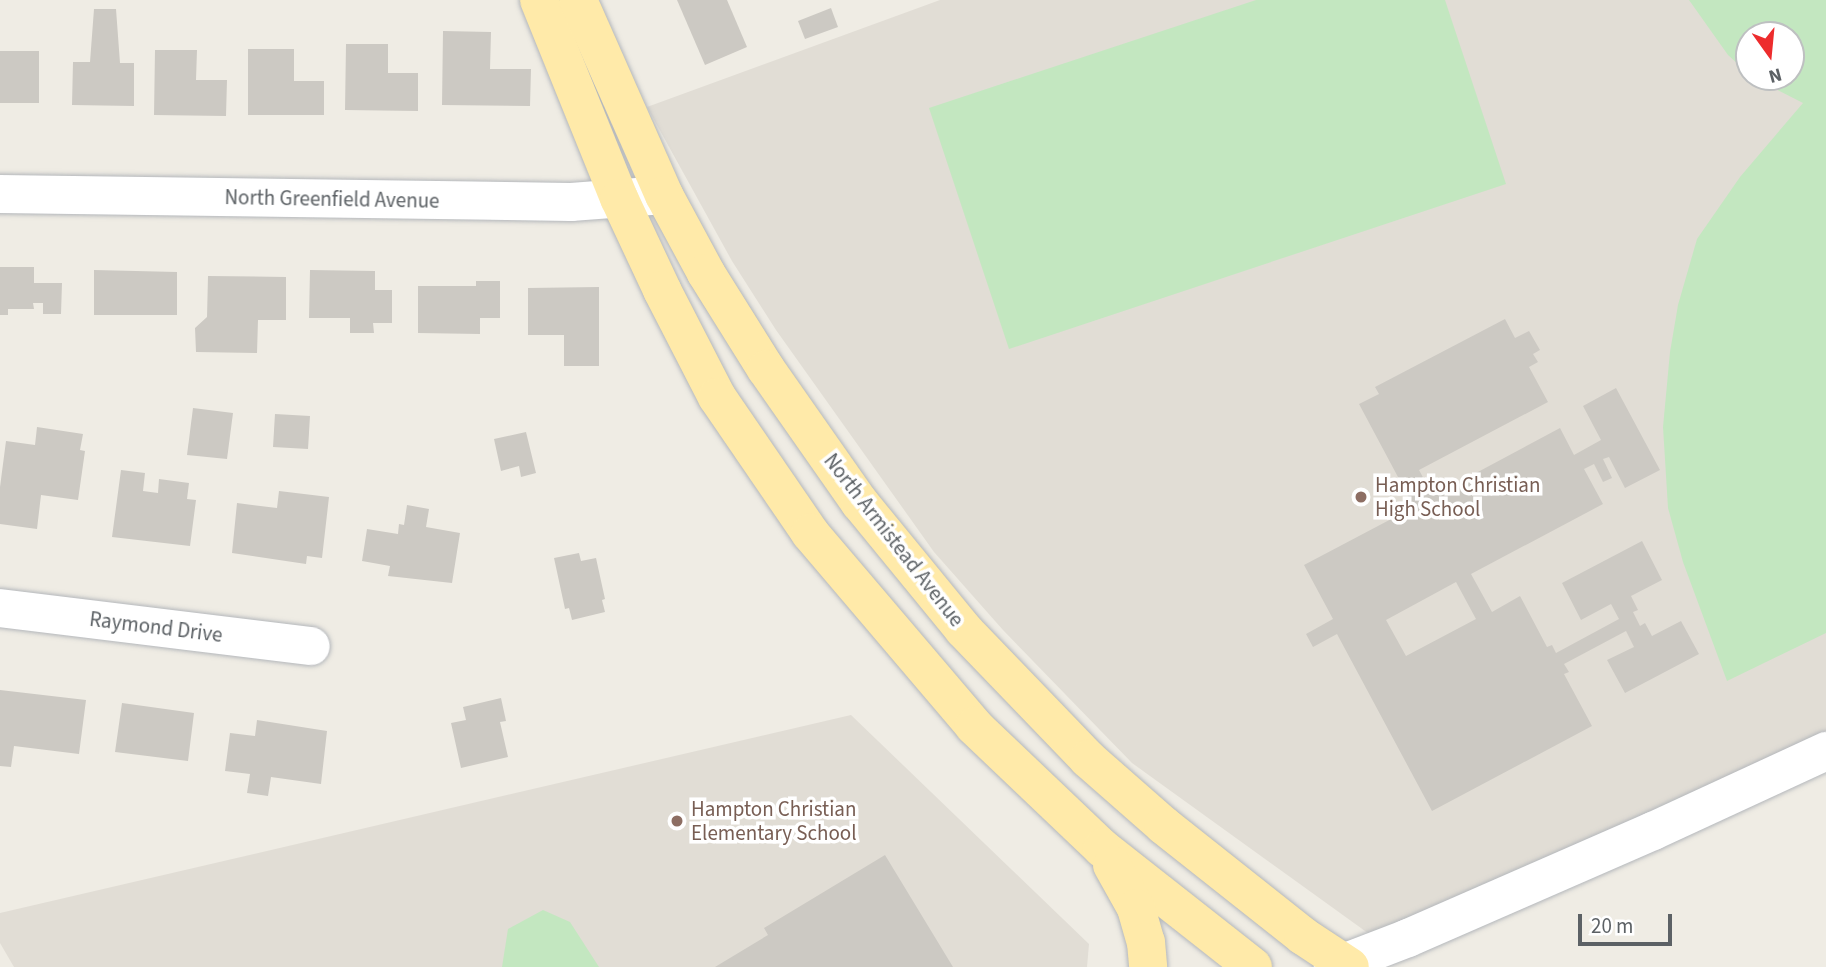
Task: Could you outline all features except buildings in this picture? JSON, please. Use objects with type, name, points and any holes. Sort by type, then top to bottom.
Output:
[{"type":"main road","points":[[539,0],[619,198],[717,397],[810,533],[974,726],[1102,848],[1252,967]]},
{"type":"main road","name":"North Armistead Avenue","points":[[578,0],[664,195],[706,273],[766,369],[860,503],[963,629],[1088,759],[1163,825],[1342,966]]},
{"type":"main road","points":[[1102,848],[1136,908],[1146,942],[1148,967]]},
{"type":"street","name":"North Greenfield Avenue","points":[[0,194],[572,202],[664,195]]},
{"type":"street","name":"Raymond Drive","points":[[0,608],[312,646]]},
{"type":"street","points":[[1342,966],[1653,831],[1826,751]]},
{"type":"shaded area","name":"Hampton Christian High School","points":[[940,0],[1826,0],[1826,732],[1372,936],[1132,763],[1003,630],[934,552],[776,330],[732,261],[647,107]]},
{"type":"shaded area","name":"Hampton Christian Elementary School","points":[[851,715],[1089,944],[1087,967],[14,967],[0,943],[0,913]]},
{"type":"green space","points":[[1256,0],[1445,0],[1506,184],[1009,349],[929,108]]},
{"type":"green space","points":[[1689,0],[1826,0],[1826,633],[1727,681],[1683,562],[1668,508],[1663,427],[1670,352],[1678,305],[1697,239],[1740,177],[1803,103],[1779,91],[1805,91],[1805,21],[1735,21],[1735,61]]},
{"type":"green space","points":[[543,910],[570,922],[599,967],[502,967],[508,929]]},
{"type":"place","name":"Hampton Christian High School","points":[[1361,497]]},
{"type":"place","name":"Hampton Christian Elementary School","points":[[677,821]]}]
